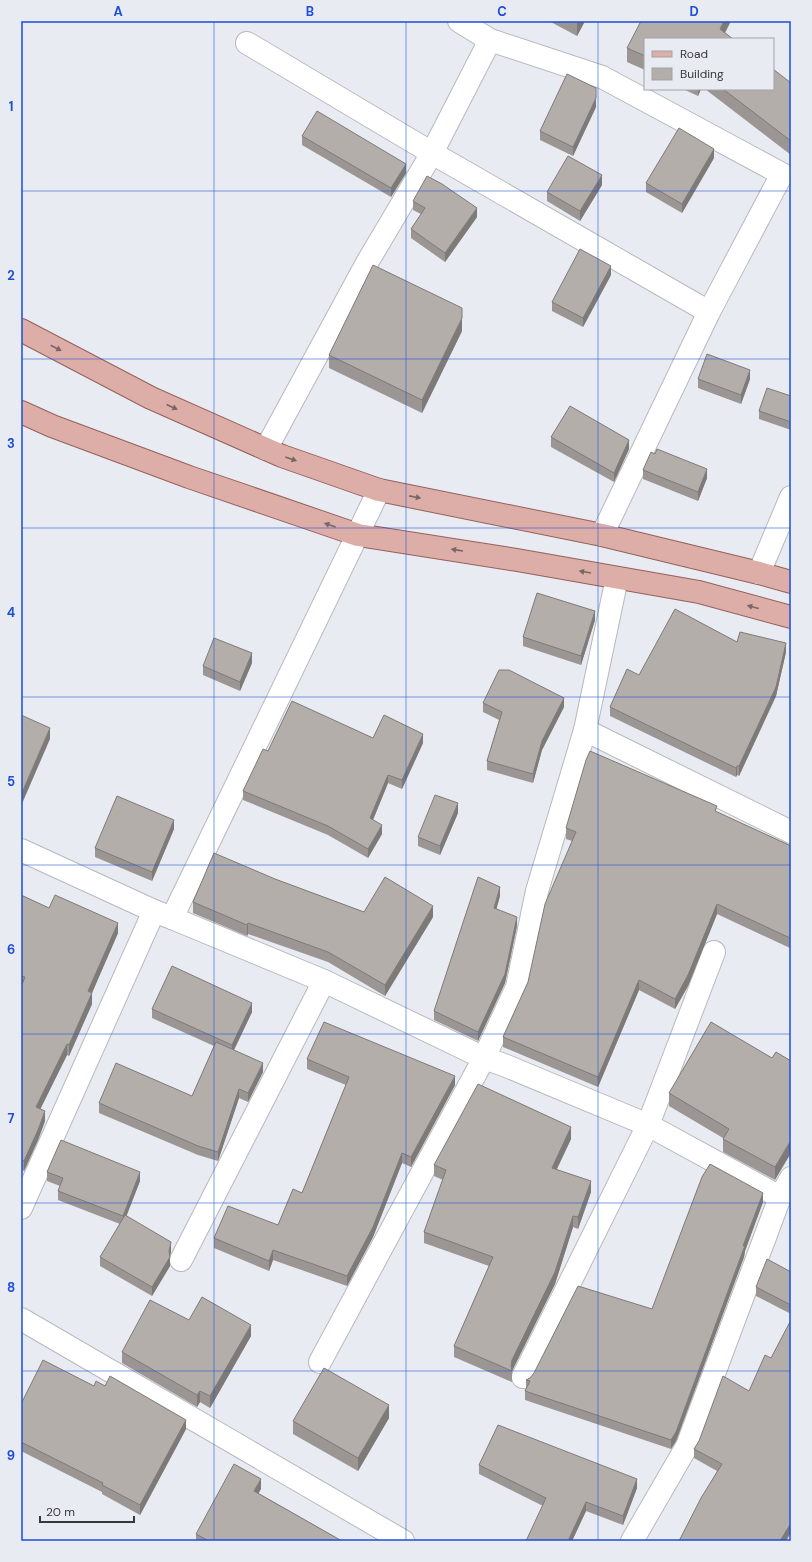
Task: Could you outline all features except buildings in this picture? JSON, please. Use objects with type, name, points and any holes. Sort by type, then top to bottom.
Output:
[{"type":"main road","points":[[21,330],[151,398],[282,456],[379,490],[602,535],[759,572],[791,582]]},
{"type":"main road","points":[[21,412],[52,426],[182,474],[358,535],[517,560],[699,592],[791,617]]},
{"type":"street","points":[[458,21],[490,40],[602,77],[782,174],[709,312],[602,535]]},
{"type":"street","points":[[266,449],[368,261],[432,153],[490,40]]},
{"type":"street","points":[[247,44],[432,153],[709,312]]},
{"type":"street","points":[[21,1208],[163,915],[358,535],[379,490]]},
{"type":"street","points":[[759,572],[791,498]]},
{"type":"street","points":[[320,1362],[484,1058],[517,986],[537,891],[585,730],[617,578]]},
{"type":"street","points":[[585,730],[791,832]]},
{"type":"street","points":[[21,850],[163,915],[324,981],[484,1058],[648,1124],[780,1197]]},
{"type":"street","points":[[523,1376],[648,1124],[714,952]]},
{"type":"street","points":[[181,1260],[324,981]]},
{"type":"street","points":[[632,1541],[687,1446],[780,1197],[791,1178]]},
{"type":"street","points":[[21,1319],[403,1541]]}]
